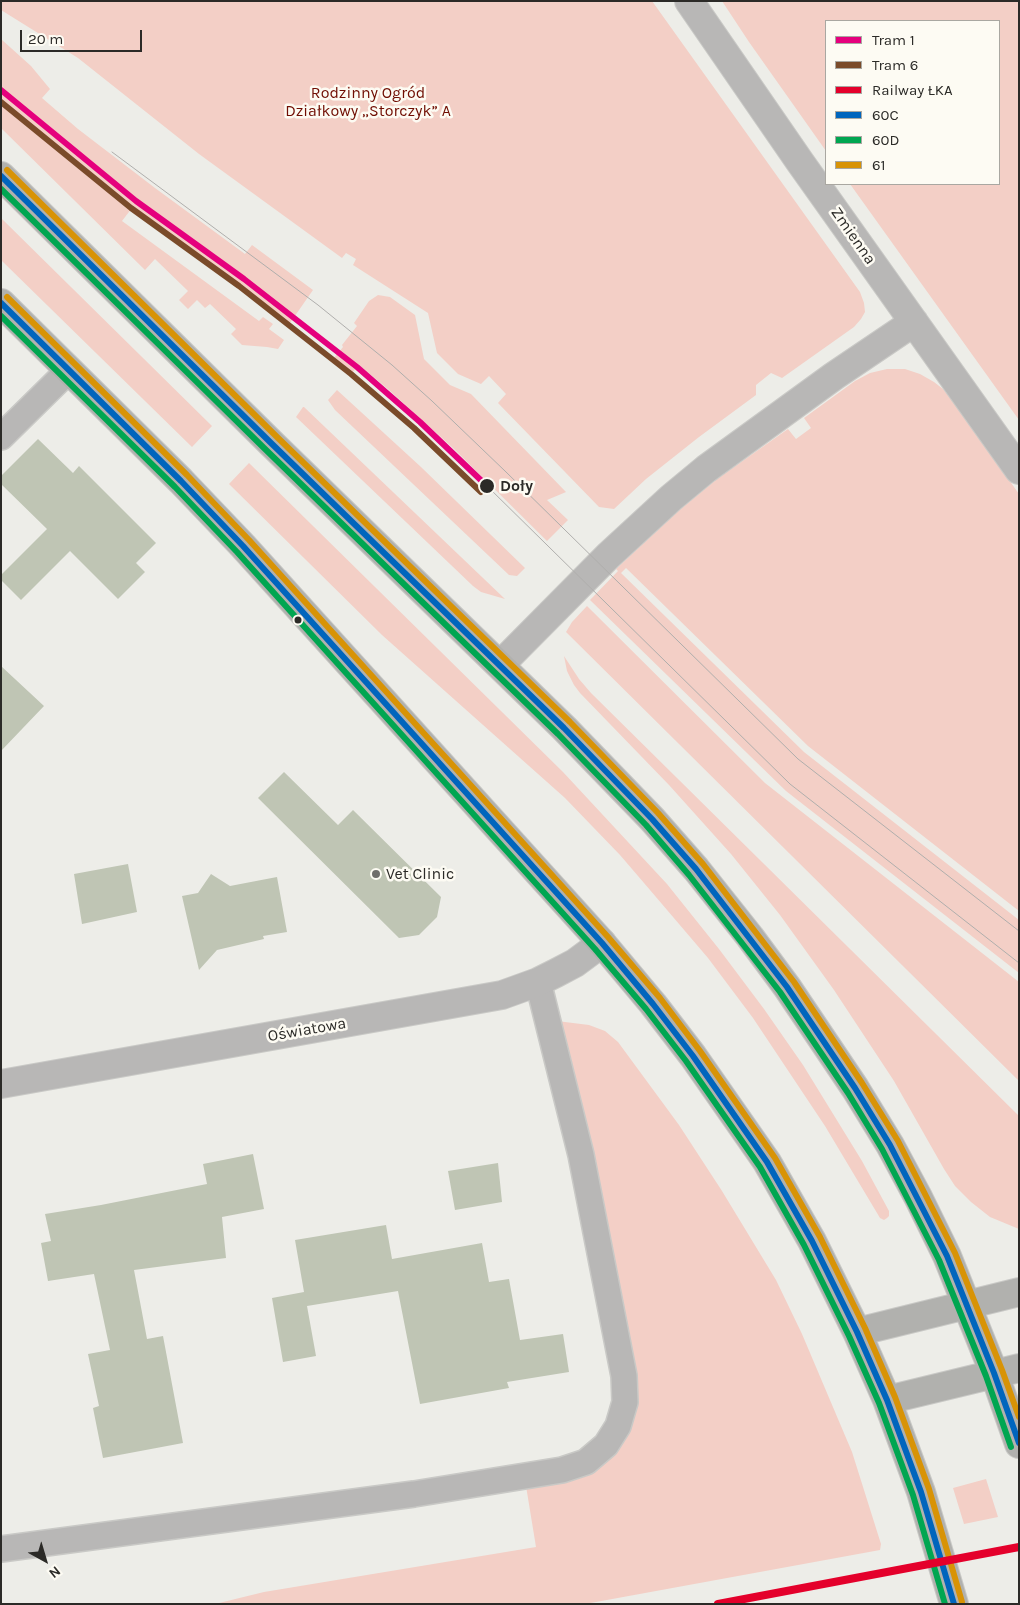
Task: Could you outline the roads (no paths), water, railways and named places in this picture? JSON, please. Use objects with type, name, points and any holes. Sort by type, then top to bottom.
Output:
[{"type":"main road","points":[[1,176],[598,762],[652,819],[708,884],[787,986],[856,1088],[890,1145],[947,1256],[968,1305],[1006,1371],[1019,1444]]},
{"type":"main road","points":[[1,303],[181,480],[236,539],[602,943],[693,1056],[762,1155],[812,1240],[857,1332],[887,1400],[921,1492],[954,1604]]},
{"type":"main road","points":[[857,1332],[1019,1292]]},
{"type":"main road","points":[[887,1400],[1006,1371]]},
{"type":"street","name":"Zmienna","points":[[690,1],[800,162],[1019,470]]},
{"type":"street","points":[[500,666],[608,556],[671,498],[706,469],[834,376],[914,322]]},
{"type":"street","name":"Oświatowa","points":[[1,1084],[502,994],[538,982],[575,963],[602,943]]},
{"type":"lane","points":[[1,437],[69,370]]},
{"type":"lane","points":[[1,1549],[414,1494],[562,1470],[586,1462],[606,1445],[618,1426],[624,1402],[624,1376],[581,1156],[538,982]]},
{"type":"tram line","name":"1","points":[[1,90],[136,201],[244,279],[357,367],[420,422],[487,486]]},
{"type":"tram line","name":"6","points":[[1,102],[131,208],[239,286],[351,374],[414,428],[481,492]]},
{"type":"tram line","points":[[112,152],[318,305],[392,365],[505,471],[798,759],[1019,931]]},
{"type":"tram line","points":[[487,486],[790,784],[1019,963]]},
{"type":"rail line","name":"ŁKA","points":[[718,1604],[1019,1547]]},
{"type":"place","name":"Doły","points":[[487,486]]},
{"type":"place","name":"Vet Clinic","points":[[376,874]]},
{"type":"park label","name":"Rodzinny Ogród Działkowy „Storczyk” A","points":[[368,102]]}]
